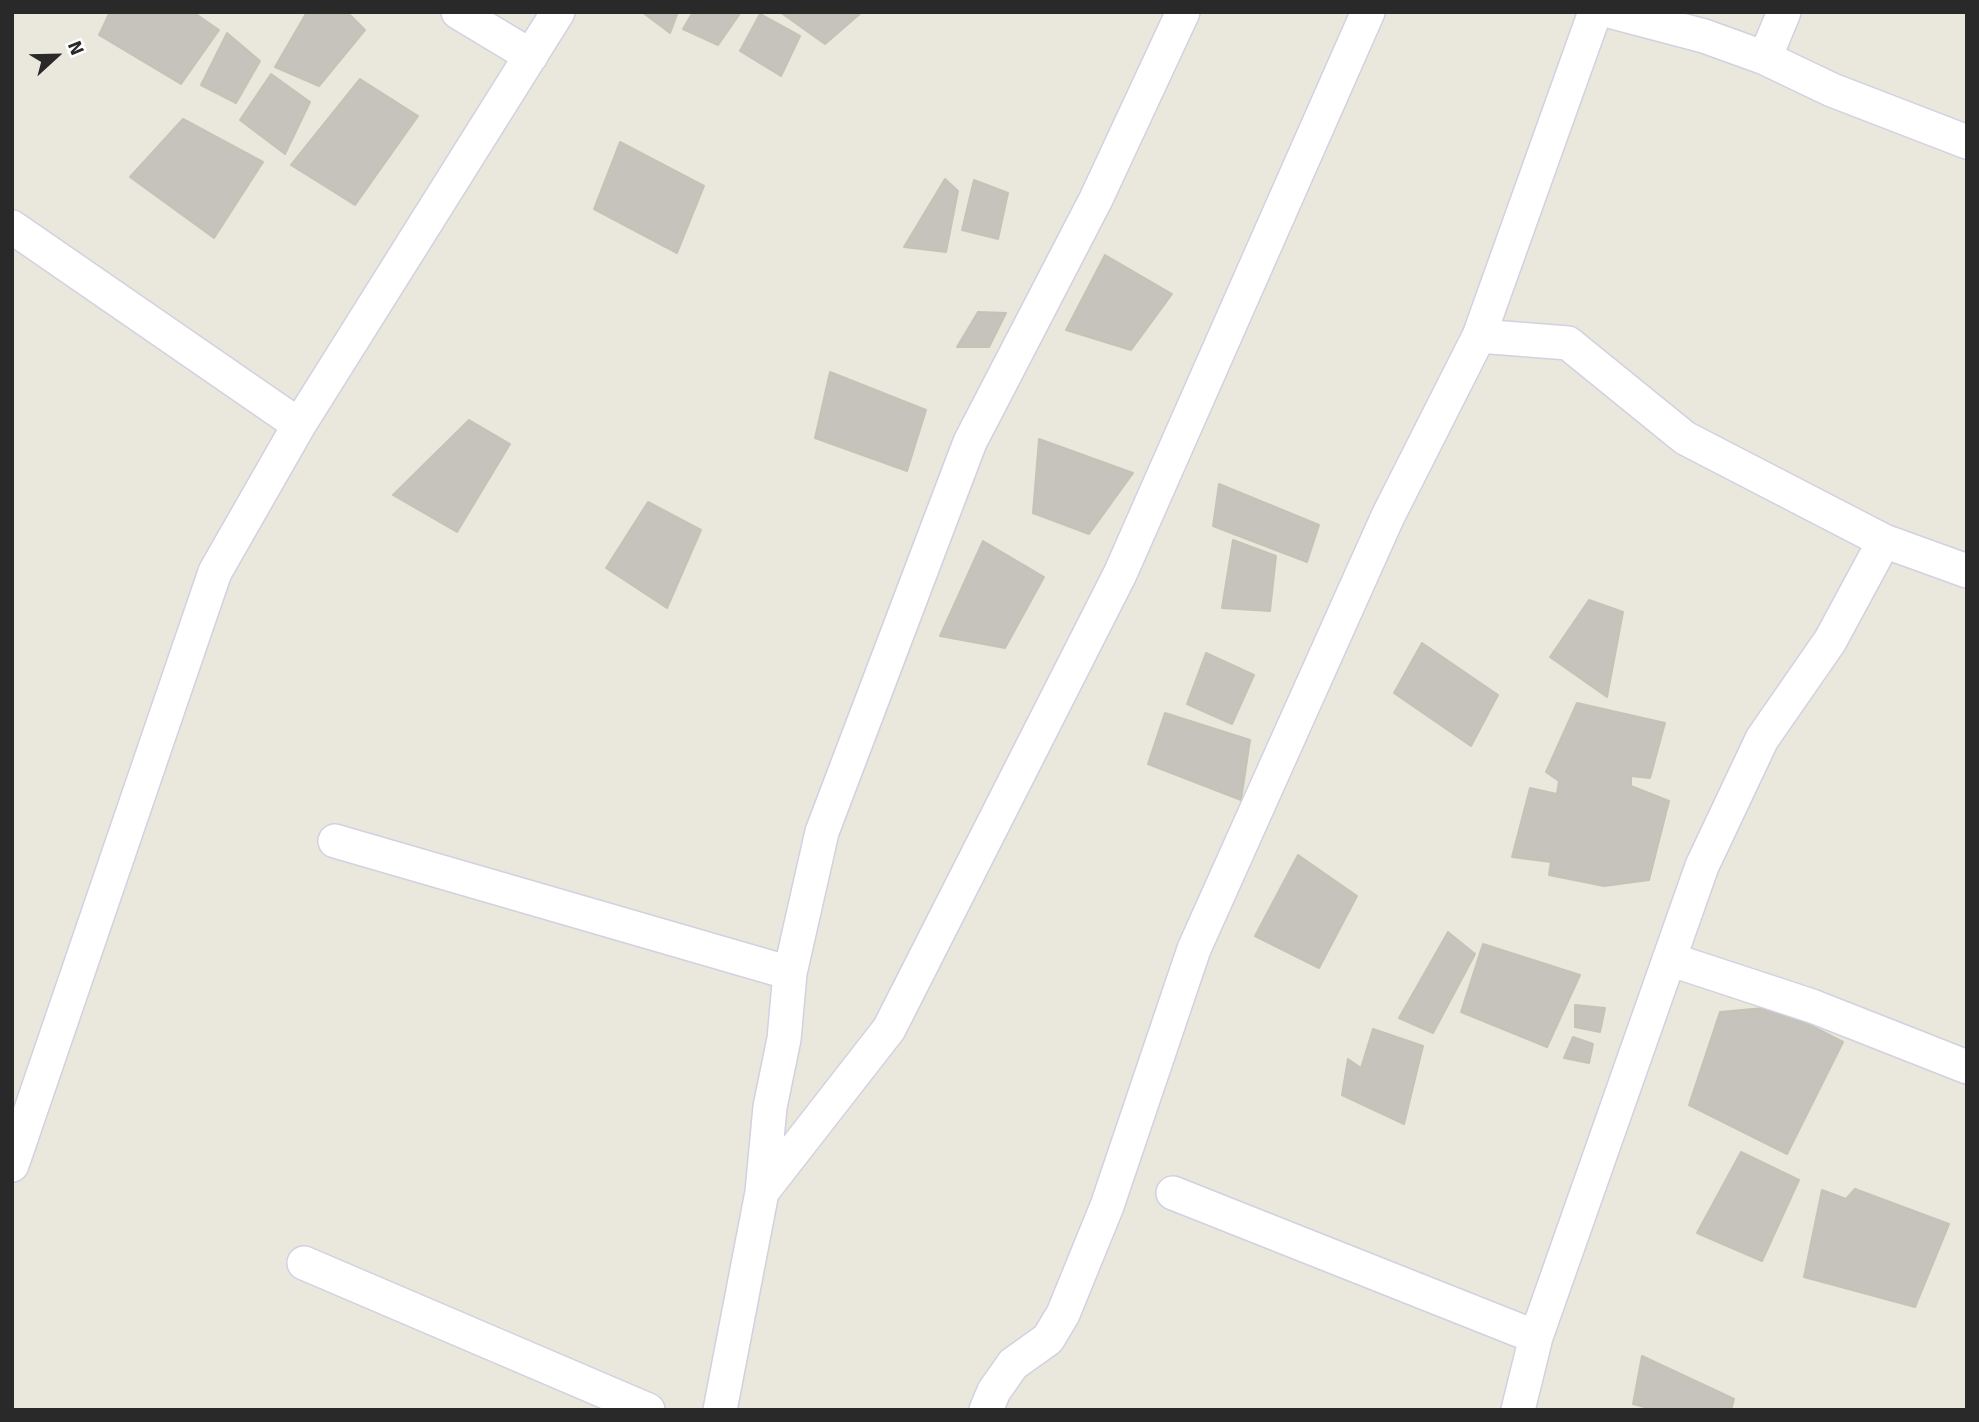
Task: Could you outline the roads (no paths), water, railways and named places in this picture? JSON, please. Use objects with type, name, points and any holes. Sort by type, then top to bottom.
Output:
[{"type":"street","points":[[458,12],[531,56]]},
{"type":"street","points":[[12,1165],[215,572],[299,425],[558,12]]},
{"type":"street","points":[[720,1410],[762,1192],[770,1107],[784,1040],[790,973],[822,832],[970,442],[1096,199],[1183,12]]},
{"type":"street","points":[[762,1192],[895,1017],[1120,574],[1368,12]]},
{"type":"street","points":[[986,1410],[994,1391],[1013,1364],[1048,1339],[1063,1314],[1107,1206],[1194,949],[1388,516],[1479,336],[1595,12]]},
{"type":"street","points":[[1614,12],[1704,36],[1765,58],[1832,90],[1967,142]]},
{"type":"street","points":[[1765,58],[1784,12]]},
{"type":"street","points":[[12,227],[299,425]]},
{"type":"street","points":[[1479,336],[1568,343],[1685,438],[1884,541],[1967,571]]},
{"type":"street","points":[[1518,1410],[1536,1337],[1702,866],[1762,739],[1830,641],[1884,541]]},
{"type":"street","points":[[335,841],[790,973]]},
{"type":"street","points":[[1669,959],[1812,1006],[1967,1068]]},
{"type":"street","points":[[1173,1193],[1536,1337]]},
{"type":"street","points":[[303,1263],[648,1410]]}]
